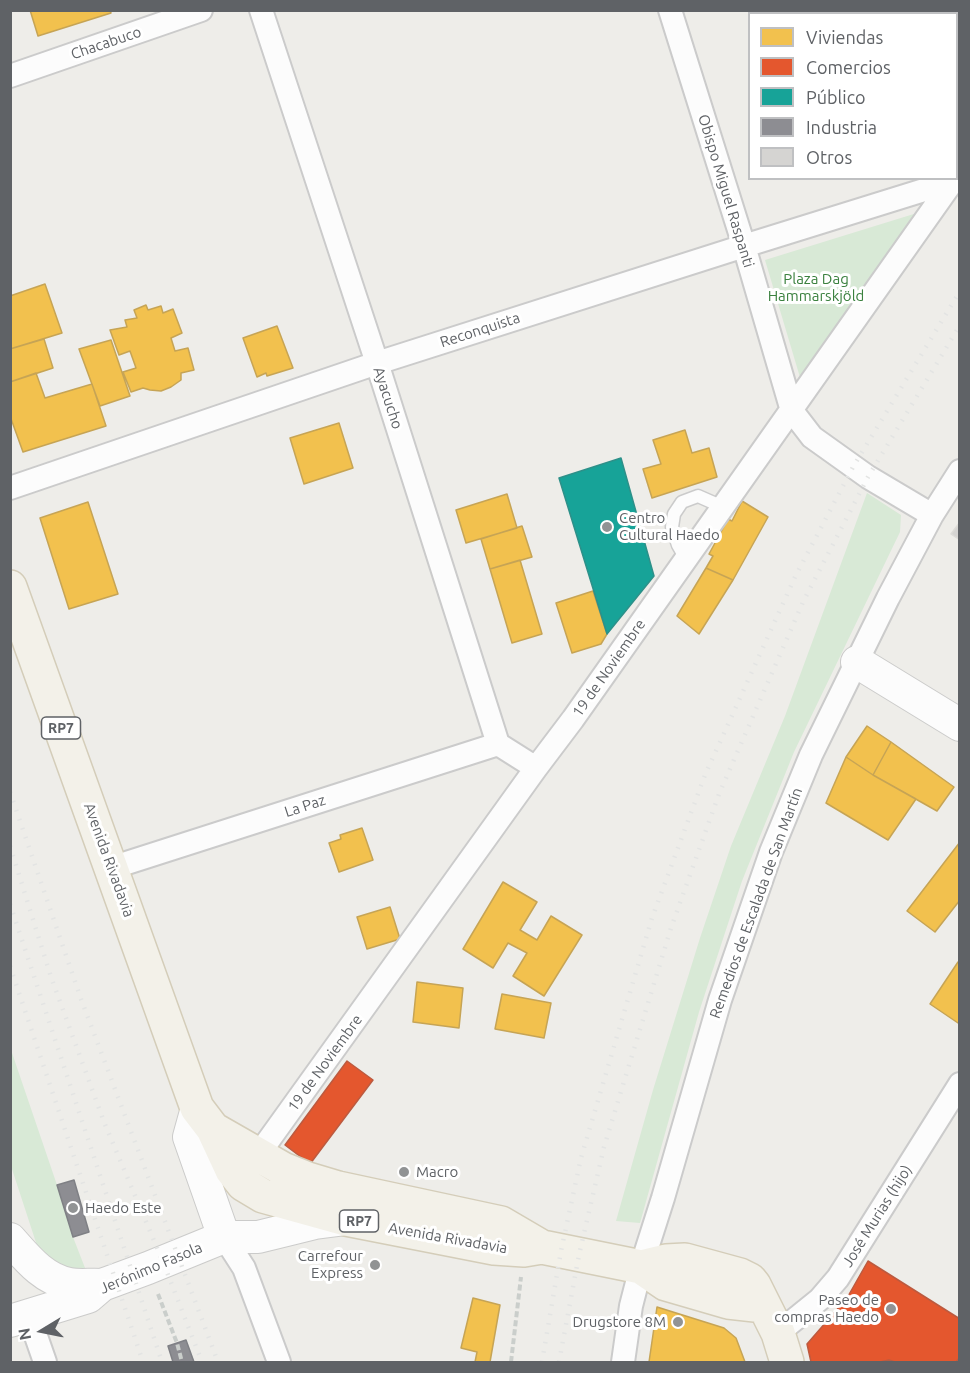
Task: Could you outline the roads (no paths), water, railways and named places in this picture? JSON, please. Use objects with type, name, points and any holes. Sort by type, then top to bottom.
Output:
[{"type":"main road","name":"Avenida Rivadavia","points":[[10,587],[111,868],[205,1119],[232,1170],[243,1184],[263,1196],[346,1219],[494,1248],[533,1249],[641,1267],[681,1260],[740,1275],[750,1280],[777,1334]]},
{"type":"main road","name":"Avenida Rivadavia","points":[[205,1119],[258,1155],[283,1169],[308,1179],[338,1188],[501,1223],[533,1249]]},
{"type":"street","name":"Chacabuco","points":[[10,76],[201,10]]},
{"type":"street","name":"Ayacucho","points":[[261,10],[377,363],[498,744]]},
{"type":"street","name":"Obispo Miguel Raspanti","points":[[670,10],[744,246],[792,411],[812,437],[868,477],[932,515]]},
{"type":"street","name":"Reconquista","points":[[10,488],[377,363],[947,180]]},
{"type":"street","name":"19 de Noviembre","points":[[258,1155],[573,719],[954,180]]},
{"type":"street","name":"Remedios de Escalada de San Martín","points":[[623,1362],[631,1306],[641,1267],[720,1000],[771,852],[811,755],[888,598],[932,515],[960,471]]},
{"type":"street","points":[[857,662],[960,725]]},
{"type":"street","points":[[498,744],[536,768]]},
{"type":"street","name":"La Paz","points":[[111,868],[498,744]]},
{"type":"street","name":"José Murias (hijo)","points":[[777,1334],[820,1299],[838,1278],[960,1084]]},
{"type":"street","points":[[205,1119],[189,1137],[224,1237],[244,1268],[279,1362]]},
{"type":"street","points":[[224,1237],[258,1237],[315,1223],[346,1219]]},
{"type":"street","name":"Jerónimo Fasola","points":[[20,1318],[88,1297],[102,1285],[224,1237]]},
{"type":"street","points":[[10,1239],[38,1269],[52,1277],[69,1284],[102,1285]]},
{"type":"street","points":[[20,1318],[45,1362]]},
{"type":"lane","points":[[686,559],[678,545],[672,526],[674,514],[682,502],[698,496],[723,507]]},
{"type":"railway","points":[[542,1362],[561,1251],[581,1158],[652,918],[705,775],[795,577],[853,467],[960,291]]},
{"type":"railway","points":[[559,1362],[579,1255],[604,1147],[671,928],[719,794],[803,602],[868,477],[960,325]]},
{"type":"railway","points":[[10,792],[81,999],[218,1362]]},
{"type":"railway","points":[[10,846],[51,977],[104,1122],[202,1362]]},
{"type":"railway","points":[[10,904],[162,1362]]},
{"type":"railway","points":[[10,966],[143,1362]]},
{"type":"place","name":"Centro Cultural Haedo","points":[[607,527]]},
{"type":"place","name":"Macro","points":[[404,1172]]},
{"type":"place","name":"Haedo Este","points":[[73,1208]]},
{"type":"place","name":"Carrefour Express","points":[[375,1265]]},
{"type":"place","name":"Paseo de compras Haedo","points":[[891,1309]]},
{"type":"place","name":"Drugstore 8M","points":[[678,1322]]},
{"type":"park label","name":"Plaza Dag Hammarskjöld","points":[[816,288]]}]
